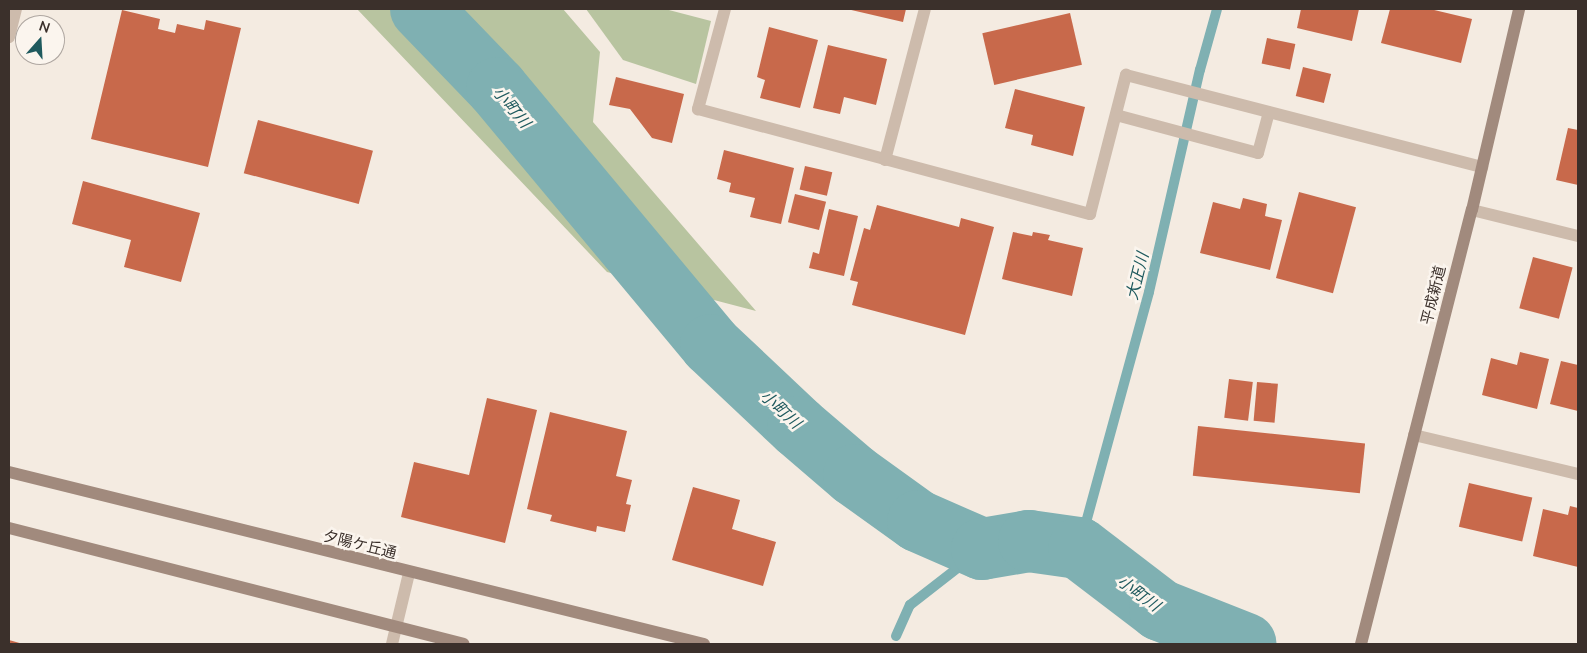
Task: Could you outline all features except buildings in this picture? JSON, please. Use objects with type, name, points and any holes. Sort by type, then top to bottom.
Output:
[{"type":"street","points":[[9,37],[16,9]]},
{"type":"street","points":[[724,9],[698,109],[1090,214],[1126,75],[1482,166]]},
{"type":"street","points":[[885,160],[925,9]]},
{"type":"street","name":"平成新道","points":[[1361,644],[1472,210],[1519,9]]},
{"type":"street","points":[[1116,115],[1258,152],[1269,112]]},
{"type":"street","points":[[1472,210],[1578,236]]},
{"type":"street","points":[[1414,435],[1578,474]]},
{"type":"street","name":"夕陽ケ丘通","points":[[9,472],[409,573],[704,644]]},
{"type":"street","points":[[9,528],[462,644]]},
{"type":"street","points":[[392,644],[409,573]]},
{"type":"green space","points":[[357,9],[563,9],[600,52],[593,122],[756,311],[607,272]]},
{"type":"green space","points":[[586,9],[665,9],[711,21],[696,84],[623,60]]},
{"type":"waterway","name":"小町川","points":[[421,9],[497,88],[711,345],[798,427],[854,475],[918,521],[982,549],[1029,541],[1079,548],[1160,610],[1246,644]]},
{"type":"waterway","name":"大正川","points":[[1079,548],[1149,292],[1200,70],[1217,9]]},
{"type":"waterway","points":[[896,636],[910,605],[982,549]]}]
